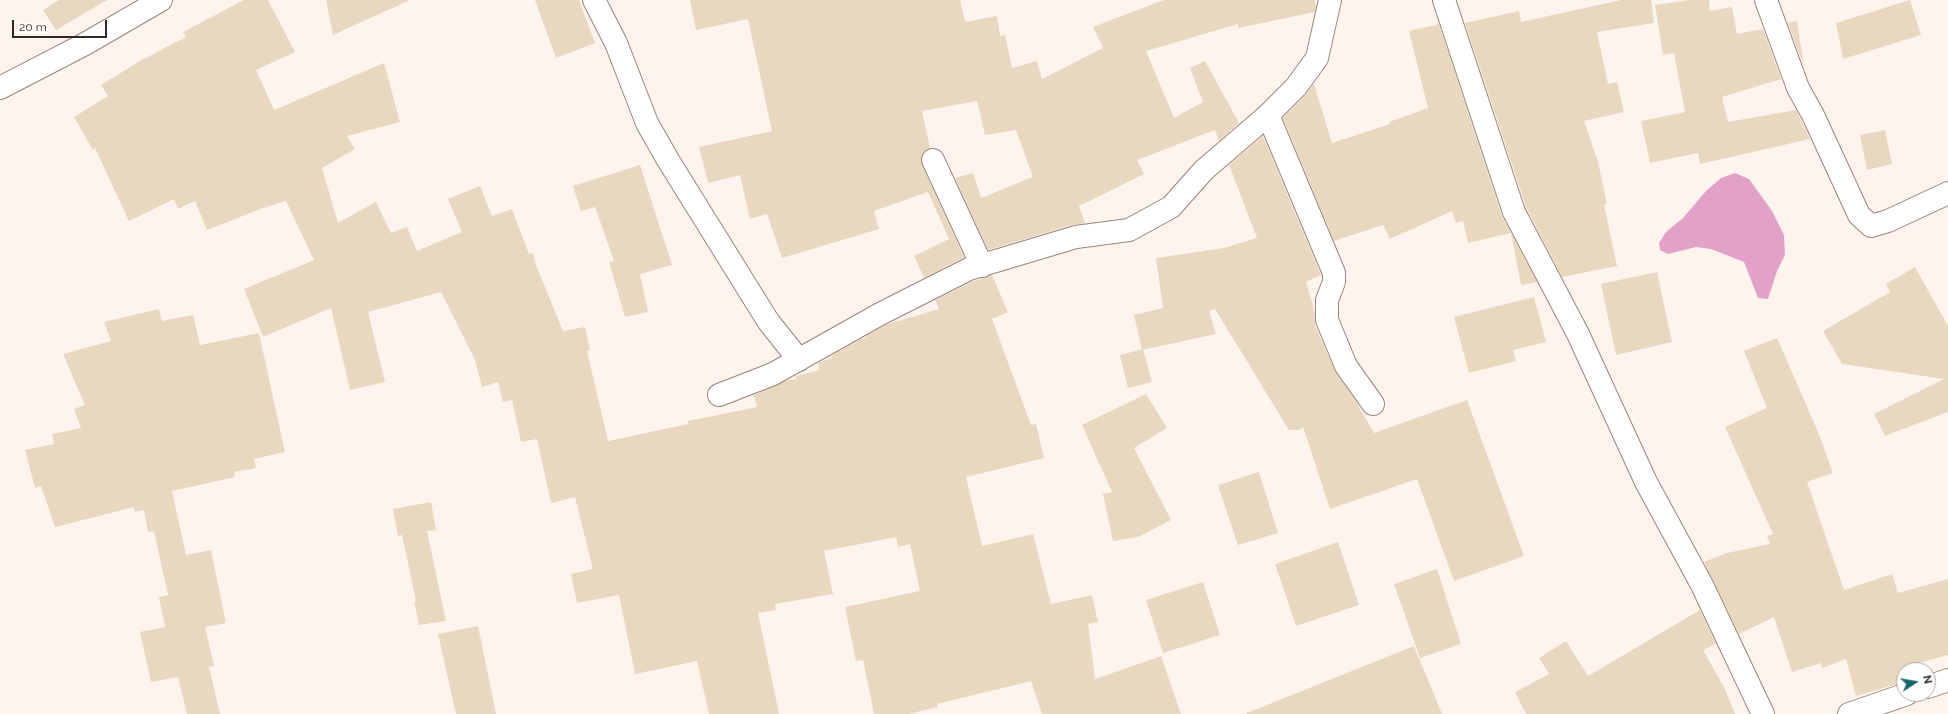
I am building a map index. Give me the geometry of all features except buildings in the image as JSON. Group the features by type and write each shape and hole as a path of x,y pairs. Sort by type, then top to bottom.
{"street":[{"path":"0,88 85,44 161,0"},
{"path":"594,0 616,43 647,122 668,160 768,320 799,360"},
{"path":"719,394 773,374 882,313 969,269 1076,237 1129,230 1171,207 1204,170 1268,115 1296,87 1317,58 1330,0"},
{"path":"1444,0 1514,212 1578,334 1646,482 1702,585 1763,714"},
{"path":"1766,0 1798,88 1814,115 1859,215 1871,226 1888,221 1948,193"},
{"path":"1268,115 1334,273 1334,282 1327,300 1327,320 1346,366 1373,404"},
{"path":"933,160 982,266"},
{"path":"1936,684 1948,680"},
{"path":"1849,714 1896,698"}],"shaded area":[{"path":"1735,173 1749,179 1772,211 1784,235 1785,255 1777,271 1768,299 1758,298 1744,262 1711,249 1696,247 1668,254 1660,250 1659,243 1666,232 1683,218 1706,191 1721,178"}]}
